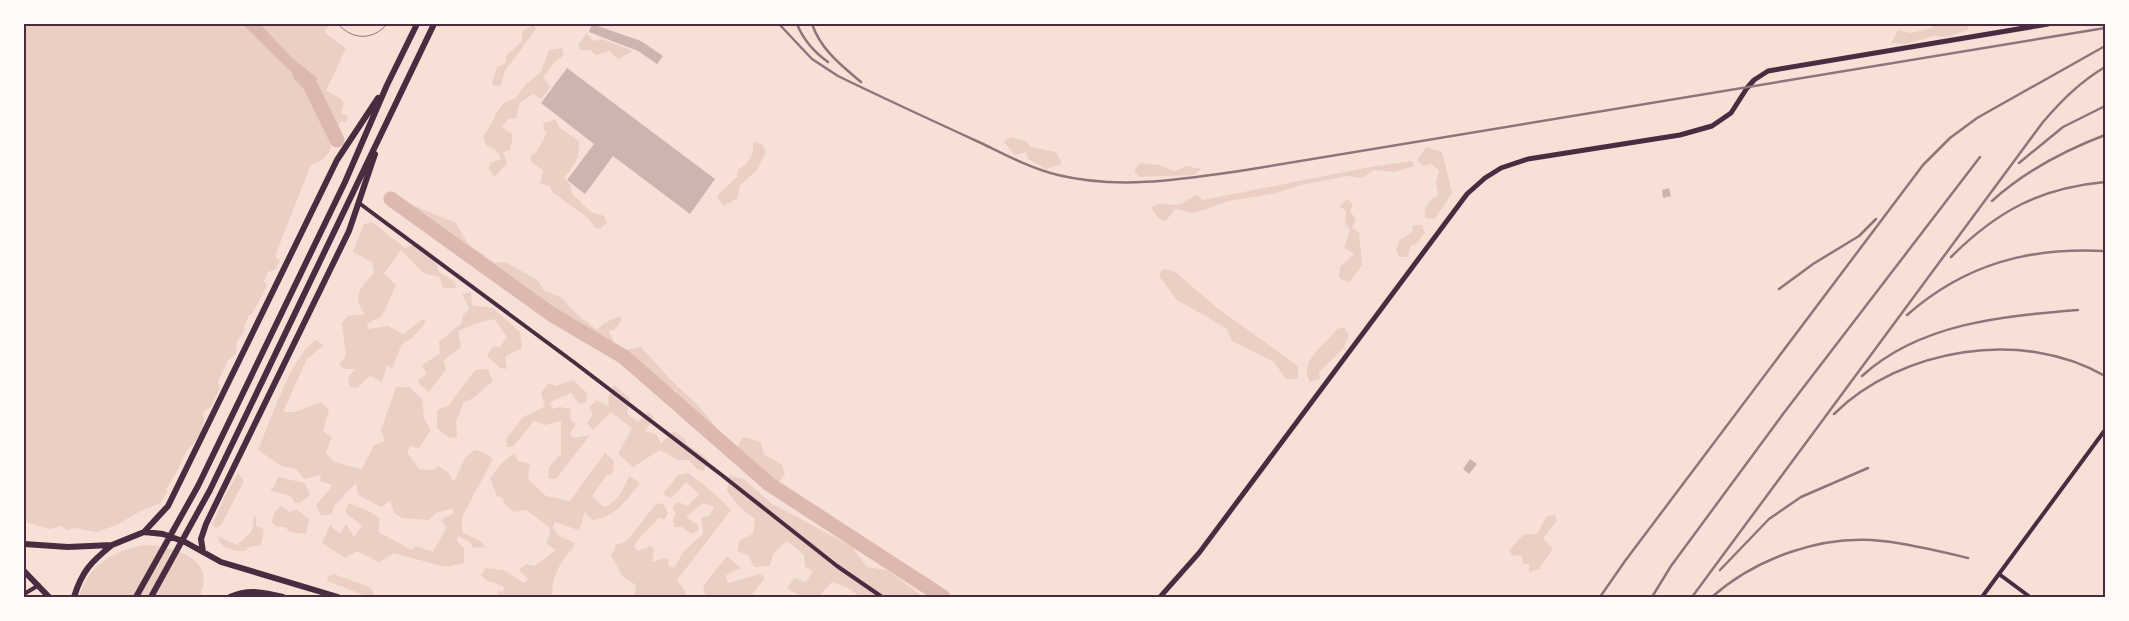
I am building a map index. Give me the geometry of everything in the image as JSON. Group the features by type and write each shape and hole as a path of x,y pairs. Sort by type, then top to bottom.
{"main road":[{"path":"136,597 198,486 345,182 387,85 417,24"},
{"path":"151,597 210,490 434,24"},
{"path":"74,597 85,569 95,558 112,545 144,532 168,506 337,160 387,85"},
{"path":"203,552 202,539 206,524 349,231 382,132"},
{"path":"144,532 163,534 185,542 221,562 338,597"},
{"path":"24,544 68,547 112,545"},
{"path":"24,571 49,597"},
{"path":"230,597 248,592 283,597"}],"street":[{"path":"1160,597 1199,553 1467,194 1485,178 1501,168 1528,159 1680,135 1712,126 1731,113 1754,80 1768,71 2048,24"},
{"path":"359,203 568,358 837,566 882,597"},
{"path":"1982,597 2105,430"},
{"path":"1999,574 2030,597"},
{"path":"24,594 39,585"}],"shaded area":[{"path":"24,24 330,24 324,32 346,48 326,91 340,98 344,103 341,114 347,115 348,118 346,122 340,121 337,137 329,139 331,148 326,157 311,165 275,256 280,261 275,270 268,272 264,281 267,286 252,314 249,315 244,327 245,331 237,341 236,354 228,360 218,382 220,388 211,407 205,410 203,414 204,421 201,434 186,452 160,503 135,514 117,525 96,532 76,528 67,530 61,526 50,529 24,522"},
{"path":"242,24 260,24 293,59 317,78 314,88 310,90"},
{"path":"1934,24 1967,24 1969,29 1948,37 1933,36 1906,44 1891,43 1898,30 1910,33 1932,28"},
{"path":"534,25 536,29 505,71 501,85 494,86 492,83 497,67 505,64 507,55 522,41 522,31"},
{"path":"587,33 593,41 602,39 633,51 618,59 609,51 596,55 590,50 581,50 578,45"},
{"path":"562,48 564,55 554,63 543,77 551,87 541,99 533,94 520,103 516,118 508,119 502,127 513,135 510,150 503,152 507,163 495,177 489,169 490,163 501,159 497,151 487,146 483,137 496,113 504,103 516,98 525,85 541,72 549,50"},
{"path":"555,119 560,128 579,141 576,161 564,178 571,186 572,194 591,212 604,216 607,222 600,229 595,228 589,219 552,192 550,186 540,184 543,170 532,163 530,155 535,154 547,133 543,129 544,123"},
{"path":"1010,137 1026,141 1031,147 1056,152 1062,164 1046,169 1028,159 1026,152 1015,155 1004,142"},
{"path":"753,142 762,144 766,152 756,171 740,185 737,199 723,206 717,196 737,177 738,170 750,158 753,151"},
{"path":"1426,147 1442,152 1452,193 1435,219 1425,218 1425,210 1432,199 1438,195 1436,183 1439,170 1431,164 1423,166 1417,161"},
{"path":"1412,161 1414,166 1395,172 1374,170 1362,178 1347,176 1297,186 1277,193 1229,201 1194,213 1175,209 1166,221 1159,219 1151,207 1160,204 1178,205 1197,195 1203,200 1370,167"},
{"path":"1140,163 1159,165 1175,171 1186,166 1202,169 1194,175 1139,177 1134,171"},
{"path":"398,199 456,223 468,244 495,263 505,262 536,279 544,290 562,298 578,315 597,330 604,323 620,316 622,320 614,330 609,331 613,341 608,344 543,303 538,295 527,291 524,284 499,273 480,259 472,258 457,250 455,236 431,220 428,215 402,212 391,205"},
{"path":"1347,199 1353,204 1350,211 1356,219 1352,228 1359,232 1362,265 1349,283 1339,278 1340,267 1354,254 1344,248 1350,230 1345,223 1346,211 1340,206"},
{"path":"372,222 405,248 418,243 434,256 439,272 455,282 456,288 443,288 439,277 423,273 401,250 384,273 396,285 382,316 367,324 368,329 388,326 403,334 423,319 426,322 412,338 402,344 392,368 387,365 382,382 370,376 357,388 350,387 348,378 355,369 344,369 339,365 346,355 342,323 348,316 364,314 360,307 358,296 365,283 374,273 372,262 353,252 364,224"},
{"path":"1413,225 1422,225 1425,233 1416,244 1410,246 1408,257 1399,257 1396,250 1400,240 1412,232"},
{"path":"1162,269 1174,271 1216,307 1298,366 1298,379 1286,379 1274,362 1232,341 1226,328 1177,300 1159,276"},
{"path":"471,292 472,305 493,308 520,332 522,348 505,357 507,369 500,368 487,356 492,347 500,347 507,337 494,319 477,323 458,331 461,347 444,360 446,370 429,392 419,384 419,379 427,374 422,365 440,354 439,342 462,323 462,317 469,308 462,294"},
{"path":"1344,327 1349,336 1343,349 1319,372 1320,379 1310,382 1307,367 1310,360 1337,329"},
{"path":"315,340 324,345 307,359 283,412 295,412 320,402 329,409 323,431 332,437 326,453 334,462 362,469 374,445 385,441 381,430 396,387 409,387 422,398 424,418 431,430 419,448 410,446 407,452 419,469 432,470 439,466 450,474 452,481 455,480 465,458 474,450 483,452 493,459 462,517 462,532 482,542 485,547 473,548 471,543 458,536 457,541 464,548 464,563 445,567 394,553 379,562 357,551 345,558 322,543 330,525 340,534 346,524 354,537 362,526 345,512 349,503 380,519 378,532 412,550 416,546 433,552 447,527 441,520 454,513 453,508 436,513 429,520 402,518 394,513 390,501 381,507 358,495 356,483 335,505 331,514 321,516 316,505 332,485 320,481 321,475 304,479 296,469 281,466 258,450 289,375 297,361"},
{"path":"641,347 673,382 698,405 735,450 743,437 761,442 764,454 782,465 785,474 779,482 748,461 730,459 719,443 715,430 699,426 690,408 682,404 676,391 660,384 639,364 629,360 624,350"},
{"path":"488,369 493,382 464,402 456,421 457,437 449,438 437,428 437,410 448,406 475,370"},
{"path":"573,380 587,393 586,402 579,404 571,393 550,402 552,409 560,407 571,409 570,419 576,424 570,434 574,438 590,435 556,479 548,478 549,467 561,454 561,421 545,425 534,421 513,447 507,447 506,439 523,417 545,407 541,393 549,383 555,386"},
{"path":"614,385 630,398 627,414 638,422 648,412 654,417 645,431 656,434 661,443 674,431 684,438 687,444 708,459 704,471 697,469 689,460 678,460 660,450 633,467 618,454 632,428 611,412 593,430 587,423 593,415 589,407 597,400 609,406 608,397"},
{"path":"514,453 518,461 530,464 528,479 546,496 570,501 605,453 614,461 613,473 606,476 592,496 604,507 616,499 629,476 640,483 615,511 608,515 593,520 584,512 582,524 578,530 555,522 553,527 559,536 575,543 556,573 552,597 497,597 498,591 502,592 505,587 486,580 481,575 486,568 504,570 524,583 528,579 519,570 526,564 535,566 556,550 546,543 550,535 549,527 526,510 514,512 504,504 503,498 497,496 490,478 502,463"},
{"path":"238,473 244,481 221,525 216,528 212,524"},
{"path":"688,473 714,493 731,510 677,580 686,592 683,597 634,597 636,585 623,577 611,555 615,545 626,542 655,505 663,503 668,513 665,519 658,518 634,547 638,551 650,546 654,549 652,562 664,558 668,559 669,566 674,568 684,551 703,534 701,518 710,515 714,507 703,503 686,517 699,526 698,531 691,534 682,527 674,527 673,520 676,514 672,507 678,502 688,506 699,494 686,482 671,498 663,494 678,475"},
{"path":"729,475 744,479 771,503 852,547 867,567 887,570 924,597 861,597 848,588 832,582 818,597 798,597 799,595 787,589 794,578 806,582 813,571 805,567 804,555 787,541 773,554 770,566 754,567 748,555 737,551 740,540 753,534 755,519 738,506 727,491"},
{"path":"278,477 305,483 310,495 300,503 295,503 292,497 270,490 274,487"},
{"path":"281,506 289,512 296,509 309,519 306,534 290,532 285,527 277,527 271,522 275,512"},
{"path":"1555,515 1557,521 1543,538 1553,549 1539,569 1529,572 1529,564 1523,564 1522,555 1512,556 1509,550 1524,534 1537,534 1547,516"},
{"path":"254,516 256,517 256,526 264,529 261,545 240,551 232,550 221,544 218,536 237,545 252,531"},
{"path":"143,545 169,548 194,560 200,566 204,577 200,597 79,597 83,586 95,568 111,556"},
{"path":"727,556 741,568 725,576 728,583 760,574 765,578 750,597 703,597 705,594 703,586"},
{"path":"334,574 371,588 374,595 366,596 328,581 327,577"}],"building":[{"path":"592,24 641,41 663,56 657,64 638,51 589,32"},
{"path":"567,68 715,179 690,214 613,156 585,194 567,180 594,144 541,103"},
{"path":"1669,188 1671,196 1663,198 1662,190"},
{"path":"1470,459 1477,464 1469,474 1463,469"}],"waterway":[{"path":"300,74 310,85 337,140"},
{"path":"391,199 551,314 624,357 769,484 943,597"}],"tram line":[{"path":"338,24 356,36 369,36 381,30 387,24"}],"railway":[{"path":"779,24 812,59 838,76 891,102 1039,169 1058,175 1105,182 1152,182 1246,170 2105,28"},
{"path":"797,24 809,45 828,62"},
{"path":"812,24 826,49 861,82"},
{"path":"1600,597 1625,561 1923,165 1950,138 1977,118 2105,46"},
{"path":"1692,597 2043,122 2072,92 2105,67"},
{"path":"2019,163 2063,127 2105,106"},
{"path":"1992,201 2031,171 2074,148 2105,135"},
{"path":"1652,597 1671,566 1783,414 1980,157"},
{"path":"1951,257 1985,227 2021,204 2060,190 2105,182"},
{"path":"1779,289 1813,264 1859,236 1876,219"},
{"path":"1907,315 1929,297 1952,283 1975,271 1999,262 2050,252 2105,251"},
{"path":"1862,376 1885,358 1910,344 1936,333 1964,325 2021,315 2078,310"},
{"path":"1834,414 1862,391 1893,373 1928,360 1964,352 2001,350 2037,352 2073,361 2105,376"},
{"path":"1720,570 1769,519 1801,497 1868,468"},
{"path":"1712,597 1730,583 1770,560 1814,545 1837,541 1893,542 1968,558"}]}
